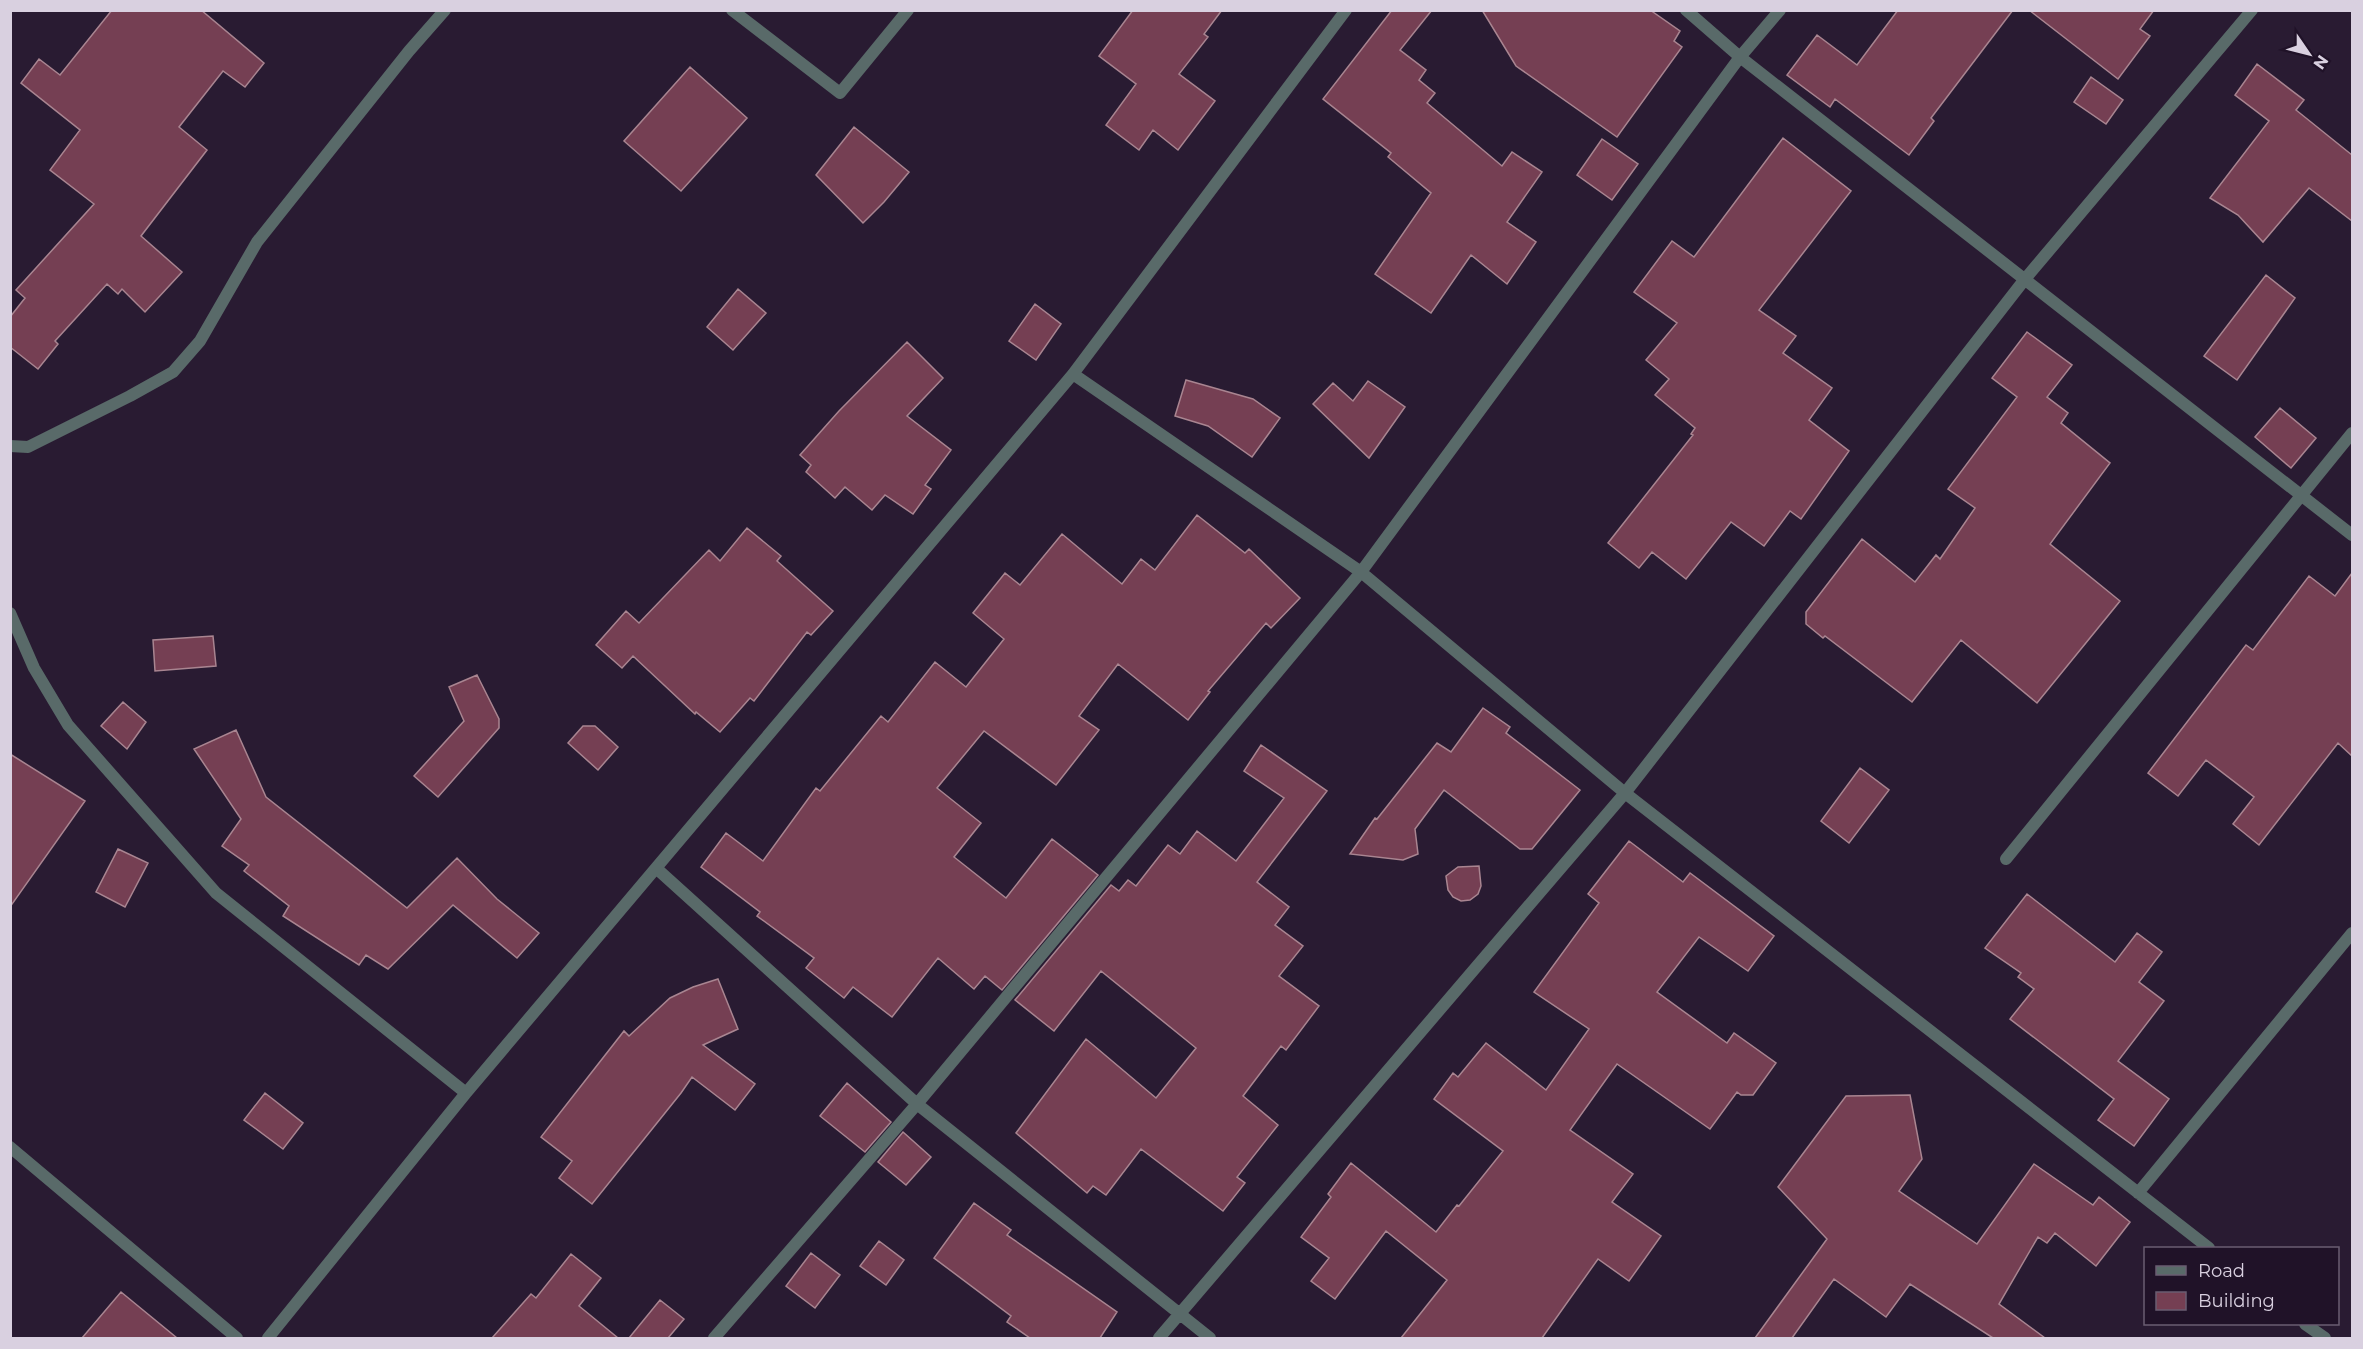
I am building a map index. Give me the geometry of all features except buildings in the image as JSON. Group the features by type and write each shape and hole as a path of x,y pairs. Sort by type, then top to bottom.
{"street":[{"path":"10,446 28,447 130,396 172,372 200,341 257,242 409,51 445,10"},
{"path":"732,10 840,93 908,10"},
{"path":"268,1338 466,1093 1073,374 1346,10"},
{"path":"1686,10 1740,57 2352,536"},
{"path":"714,1338 917,1104 1361,572 1740,57 1780,10"},
{"path":"1159,1338 1626,794 2025,279 2252,10"},
{"path":"1073,374 1361,572 1626,794 2208,1247"},
{"path":"2006,859 2352,433"},
{"path":"10,613 34,668 68,725 216,893 466,1093"},
{"path":"656,868 917,1104 1210,1338"},
{"path":"2138,1193 2352,933"},
{"path":"10,1147 237,1338"},
{"path":"2308,1325 2325,1338"}]}
